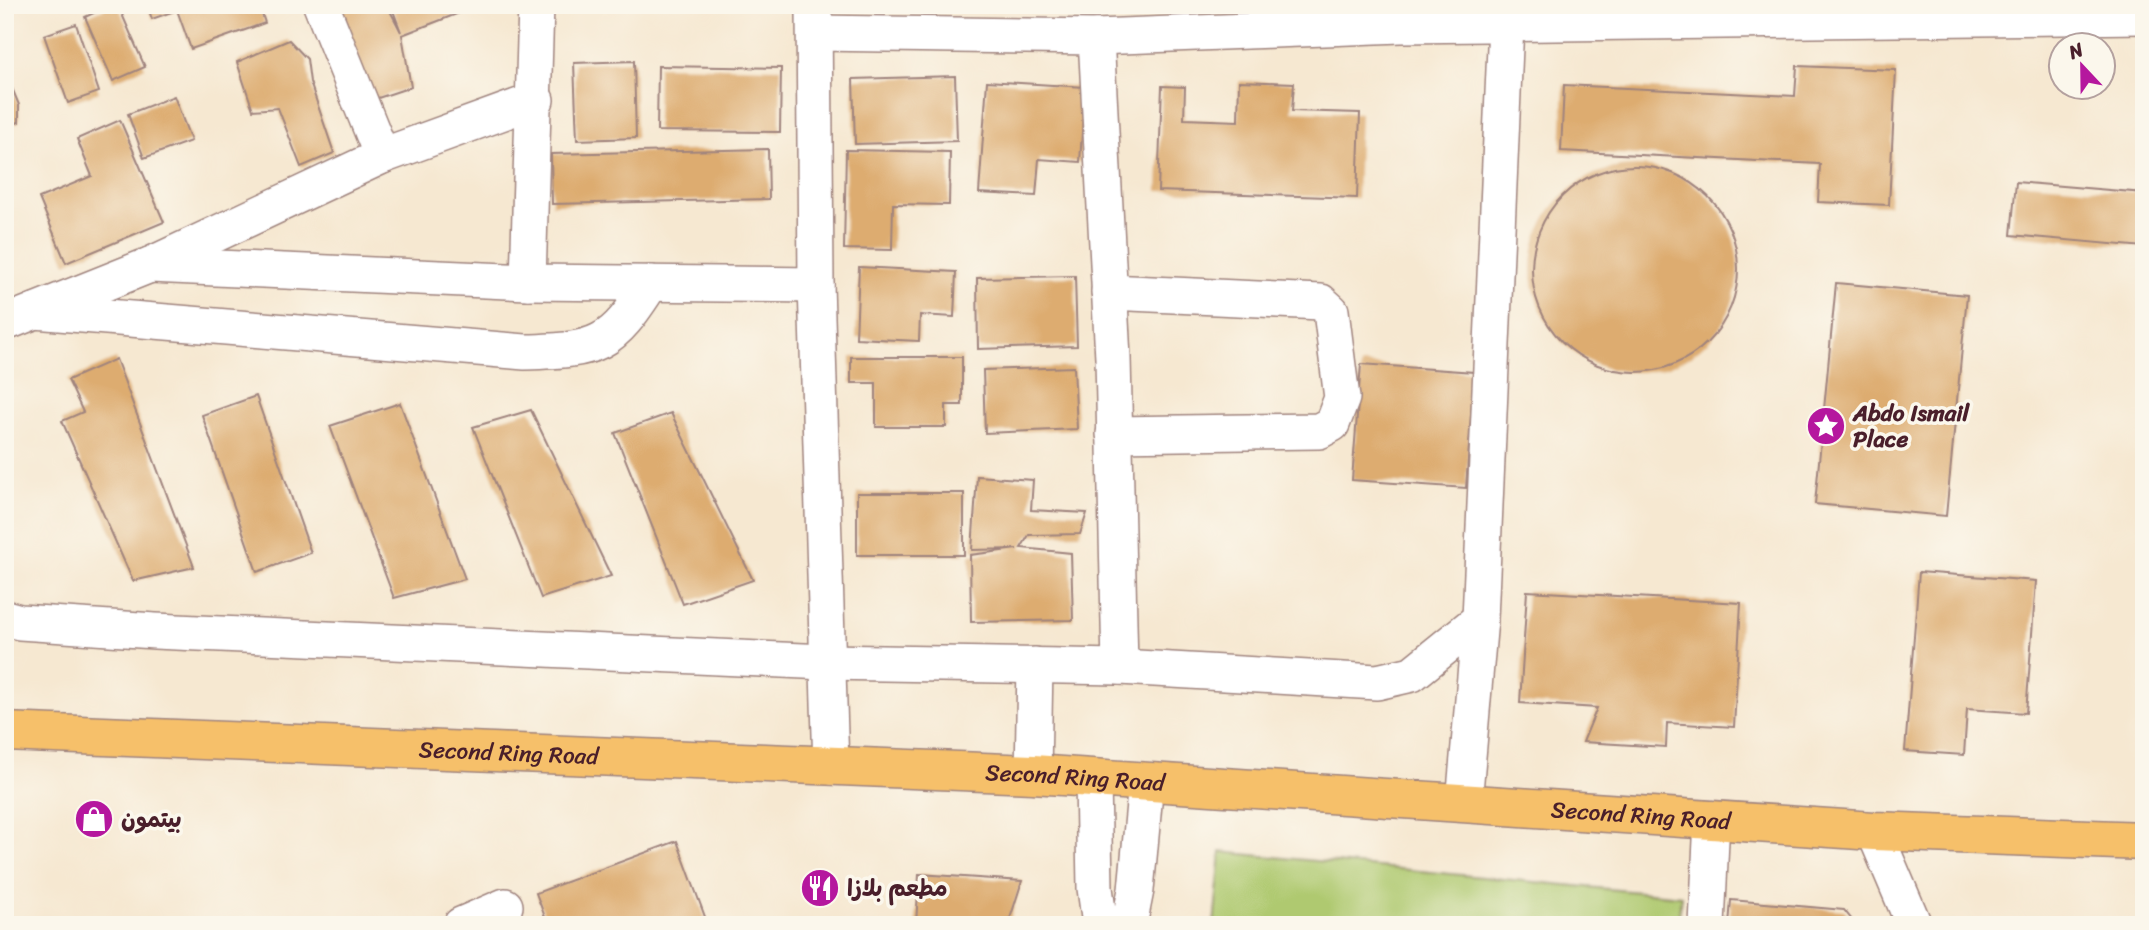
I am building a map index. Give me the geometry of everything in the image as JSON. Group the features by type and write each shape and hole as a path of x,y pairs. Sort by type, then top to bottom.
{"main road":[{"path":"5,706 61,735"},
{"name":"Second Ring Road","path":"5,732 485,749 676,762 1033,774 1874,831 2144,841"}],"street":[{"path":"321,5 382,156"},
{"path":"528,282 536,100 536,5"},
{"path":"831,767 816,285 814,19 1096,37 1401,15 1506,24 1708,13 2144,16"},
{"path":"1464,803 1480,619 1506,24"},
{"path":"1096,37 1109,292 1120,667"},
{"path":"20,317 150,265 382,156 536,100"},
{"path":"150,265 528,282 816,285"},
{"path":"20,317 525,352 576,350 606,338 625,324 652,283"},
{"path":"1109,292 1321,302 1331,312 1342,398 1332,424 1319,431 1114,433"},
{"path":"5,618 20,622 155,631 826,662 1120,667 1377,682 1412,674 1480,619"},
{"path":"1033,774 1035,665"},
{"path":"1093,780 1095,888 1100,925"},
{"path":"1129,925 1136,890 1146,782"},
{"path":"1707,925 1712,820"},
{"path":"1874,831 1914,925"},
{"path":"461,925 505,906"}],"green space":[{"path":"1221,852 1681,896 1678,925 1214,925"}],"building":[{"path":"111,5 118,5 145,67 113,81 85,17"},
{"path":"147,5 259,5 265,23 191,49 177,10 152,19"},
{"path":"340,5 387,5 401,32 391,5 480,5 402,35 411,87 372,100"},
{"path":"76,24 99,92 68,103 44,35"},
{"path":"289,40 307,59 310,82 334,153 301,167 278,108 253,110 237,62"},
{"path":"634,61 636,138 577,140 574,63"},
{"path":"658,66 781,68 780,132 657,131"},
{"path":"1797,66 1896,70 1889,205 1818,202 1820,164 1561,151 1564,85 1795,96"},
{"path":"5,71 19,105 19,122 5,127"},
{"path":"955,76 957,141 855,144 853,79"},
{"path":"987,81 1085,87 1080,162 1039,159 1036,196 979,193"},
{"path":"1239,81 1294,83 1292,111 1360,113 1357,198 1158,191 1162,86 1185,87 1184,119 1238,121"},
{"path":"174,96 191,141 144,158 128,114"},
{"path":"120,120 164,222 66,263 39,198 92,176 77,139"},
{"path":"768,149 769,199 552,204 551,154"},
{"path":"846,150 950,152 949,205 893,204 892,250 844,249"},
{"path":"1635,166 1674,174 1692,183 1708,196 1721,212 1730,230 1738,269 1730,308 1721,326 1708,342 1692,355 1674,364 1635,372 1596,364 1578,355 1562,342 1549,326 1540,308 1532,269 1540,230 1549,212 1562,196 1578,183 1596,174"},
{"path":"2016,182 2144,193 2144,247 2011,235"},
{"path":"859,267 956,272 954,317 920,315 919,341 856,338"},
{"path":"1075,276 1077,346 978,349 977,278"},
{"path":"1836,283 1967,295 1946,516 1815,504"},
{"path":"851,357 962,357 962,405 946,405 946,427 876,427 876,383 851,383"},
{"path":"116,359 194,567 133,581 62,421 83,412 68,380"},
{"path":"1361,364 1474,372 1466,488 1352,480"},
{"path":"1074,367 1077,429 985,433 983,370"},
{"path":"256,396 311,553 257,572 202,415"},
{"path":"400,403 465,579 394,598 330,426"},
{"path":"531,410 611,576 541,598 473,427"},
{"path":"671,413 753,580 683,604 615,433"},
{"path":"977,476 1033,480 1031,510 1087,513 1080,534 1029,535 1021,548 1071,553 1073,620 971,622 970,555 1017,549 972,550"},
{"path":"857,493 964,493 964,555 857,555"},
{"path":"1919,572 2036,581 2026,713 1967,709 1964,755 1905,751"},
{"path":"1527,591 1741,603 1734,727 1667,723 1666,747 1583,742 1597,708 1520,703"},
{"path":"677,841 708,925 548,925 536,893"},
{"path":"919,874 1022,881 1008,925 916,925"},
{"path":"1731,900 1844,910 1856,925 1729,925"}],"place":[{"name":"Abdo Ismail Place","path":"1826,426"},
{"name":"بيتمون","path":"94,819"},
{"name":"مطعم بلازا","path":"820,888"}]}
